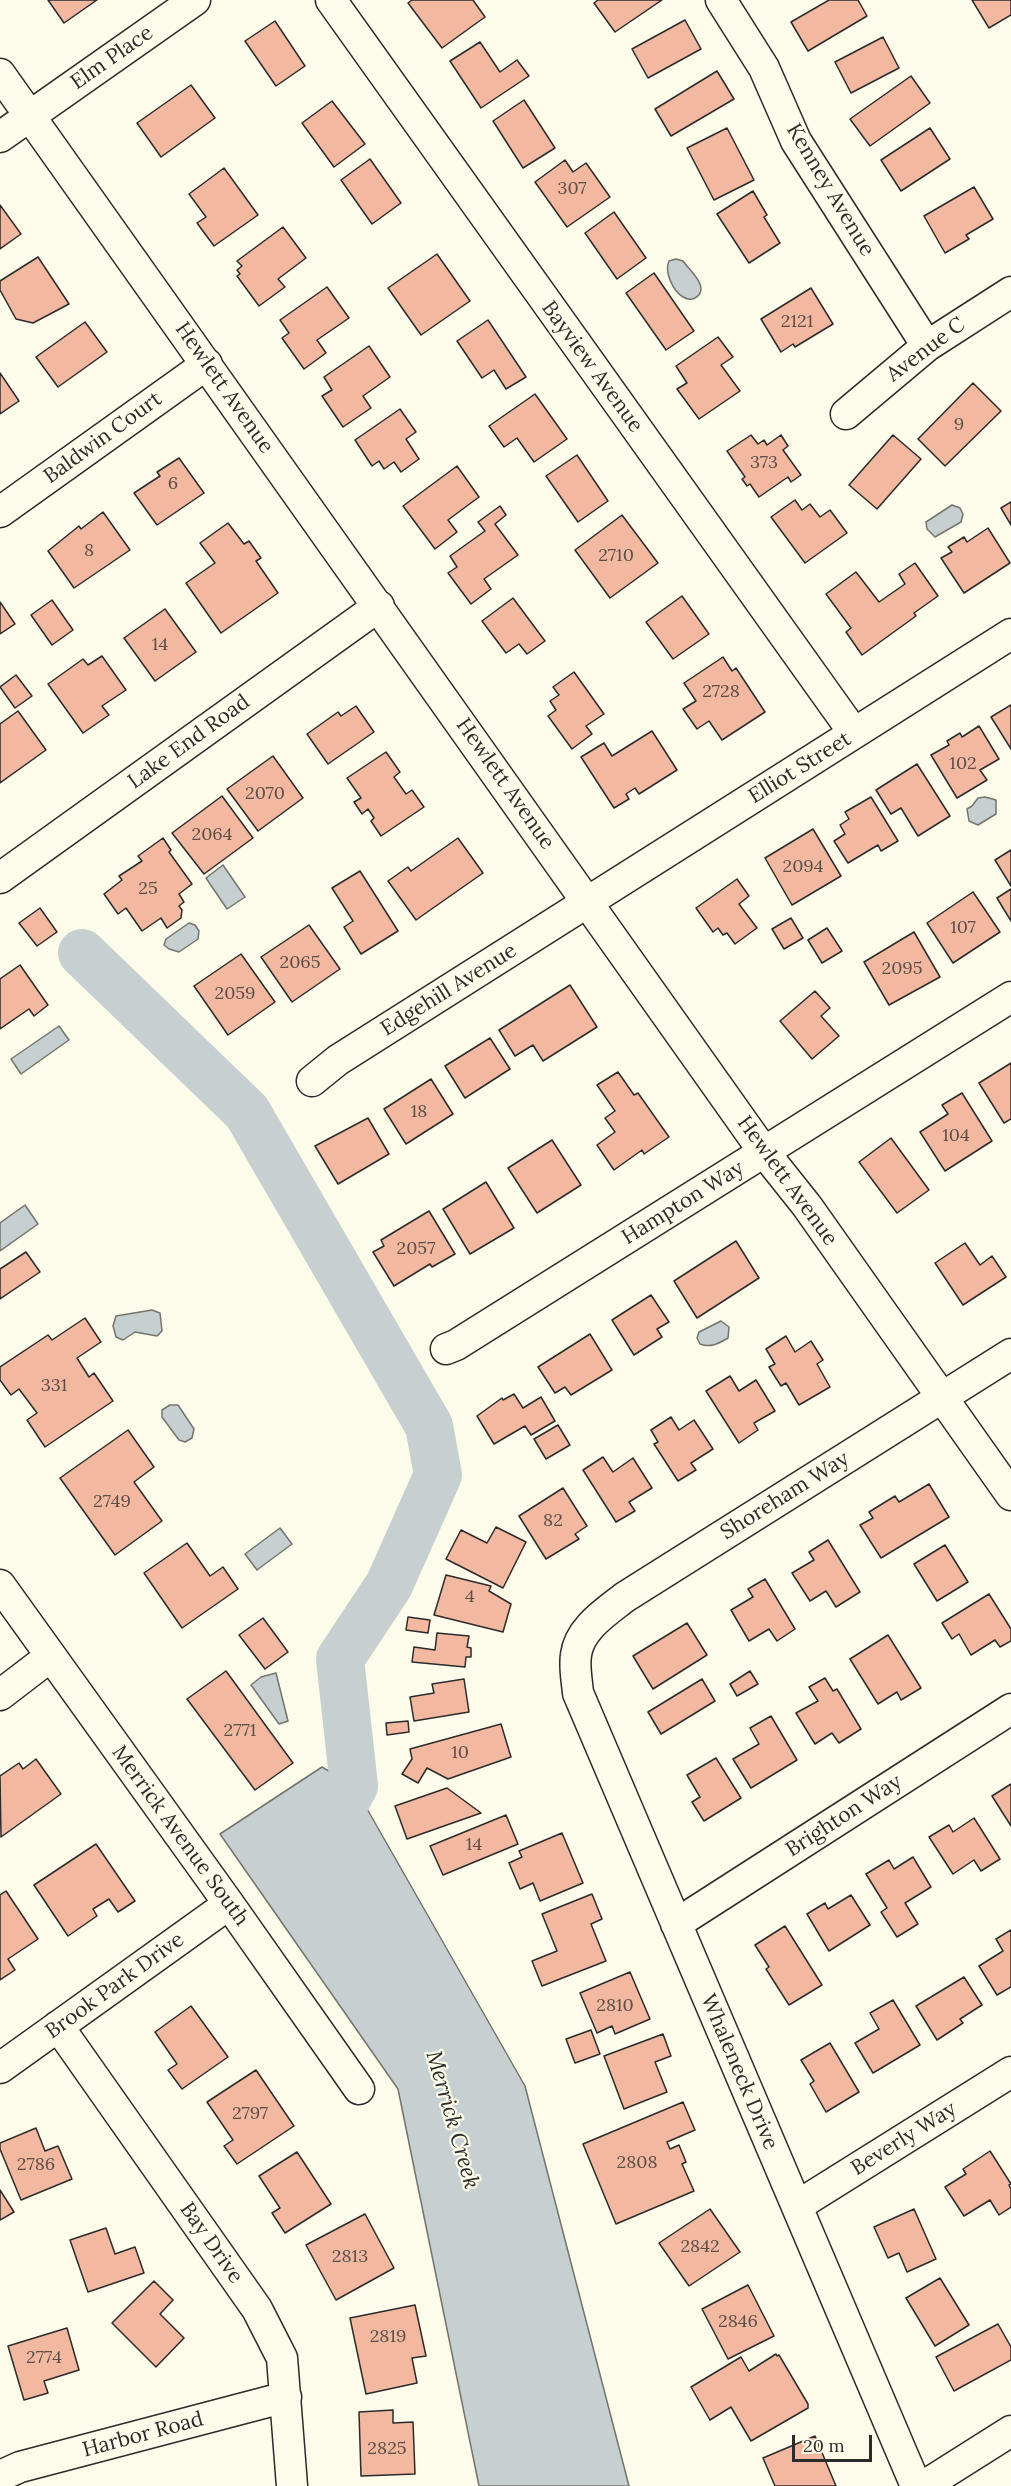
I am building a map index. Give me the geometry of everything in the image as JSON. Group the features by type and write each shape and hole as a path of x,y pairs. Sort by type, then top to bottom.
{"street":[{"name":"Elm Place","path":"0,137 195,0"},
{"name":"Bayview Avenue","path":"331,0 854,733"},
{"name":"Kenney Avenue","path":"721,0 764,68 796,141 927,346"},
{"name":"Hewlett Avenue","path":"0,74 764,1152 807,1206 1011,1495"},
{"name":"Avenue C","path":"846,414 927,346 1011,292"},
{"name":"Baldwin Court","path":"0,512 207,364"},
{"name":"Lake End Road","path":"0,878 379,606"},
{"name":"Elliot Street","path":"589,902 1011,634"},
{"name":"Edgehill Avenue","path":"312,1081 338,1060 589,902"},
{"name":"Hampton Way","path":"446,1349 456,1346 1011,997"},
{"name":"Shoreham Way","path":"576,1654 580,1640 591,1625 625,1596 1011,1354"},
{"name":"Merrick Avenue South","path":"0,1585 359,2089"},
{"name":"Whaleneck Drive","path":"576,1654 578,1694 916,2486"},
{"path":"0,1695 51,1656"},
{"name":"Brighton Way","path":"676,1924 1011,1709"},
{"name":"Brook Park Drive","path":"0,2068 229,1904"},
{"name":"Bay Drive","path":"58,2026 257,2309 282,2358 292,2486"},
{"name":"Beverly Way","path":"797,2206 1011,2072"},
{"name":"Harbor Road","path":"0,2476 20,2467 286,2397"},
{"path":"924,2486 1011,2431"}],"water":[{"path":"676,259 683,261 700,284 701,288 697,297 687,299 683,297 670,281 669,261"},
{"path":"952,505 960,508 963,514 961,522 935,537 927,529 926,522"},
{"path":"978,798 996,800 996,814 978,825 969,821 967,809"},
{"path":"223,865 245,897 227,909 206,878"},
{"path":"189,923 195,925 199,931 198,939 179,952 164,945 166,939"},
{"path":"59,1026 69,1040 21,1074 11,1059"},
{"path":"25,1205 38,1224 0,1251 0,1223"},
{"path":"152,1310 160,1313 162,1331 157,1336 135,1332 123,1340 116,1337 113,1326 116,1316"},
{"path":"721,1321 729,1327 728,1338 714,1345 700,1344 697,1338 699,1332"},
{"path":"170,1405 178,1405 194,1429 192,1438 185,1442 179,1440 162,1417 162,1410"},
{"path":"280,1528 292,1544 257,1570 245,1554"},
{"path":"276,1673 288,1721 279,1724 251,1685 261,1677"},
{"name":"Merrick Creek","path":"322,1767 354,1786 525,2086 629,2486 479,2486 398,2089 220,1834"}],"building":[{"path":"48,0 97,0 64,23"},
{"path":"412,0 473,0 485,17 442,48 408,3"},
{"path":"598,0 662,0 615,32 594,3"},
{"path":"829,0 858,0 867,16 808,51 791,22"},
{"path":"972,0 1011,0 1011,15 989,28"},
{"path":"685,20 701,49 648,78 632,49"},
{"path":"275,21 305,66 276,86 245,41"},
{"path":"883,37 899,68 851,93 835,62"},
{"path":"480,42 500,72 517,60 529,76 481,108 450,61"},
{"path":"717,71 734,99 671,136 655,109"},
{"path":"911,76 930,103 870,146 850,119"},
{"path":"191,85 215,118 161,157 137,123"},
{"path":"524,100 555,148 523,168 493,121"},
{"path":"332,101 365,144 334,167 302,123"},
{"path":"727,128 754,180 714,200 687,148"},
{"path":"930,128 950,159 901,191 881,160"},
{"path":"370,159 401,203 372,224 341,180"},
{"path":"565,160 573,172 586,163 610,197 567,227 535,182"},
{"path":"224,168 258,215 214,246 197,223 206,217 189,194"},
{"path":"974,187 993,219 966,235 969,239 945,253 924,216"},
{"path":"753,191 767,215 764,217 780,243 749,263 717,214"},
{"path":"0,205 21,234 0,249"},
{"path":"614,212 646,258 617,279 585,233"},
{"path":"283,227 306,258 278,279 285,287 259,306 237,276 240,274 237,270 242,266 237,261"},
{"path":"437,254 470,301 421,335 388,288"},
{"path":"38,257 69,304 33,323 16,319 0,290 0,281"},
{"path":"654,273 694,331 666,350 626,293"},
{"path":"327,287 349,318 317,340 326,353 304,369 282,338 289,333 280,320"},
{"path":"811,288 833,324 795,347 793,344 781,352 761,319"},
{"path":"488,320 526,377 506,389 494,370 482,378 457,341"},
{"path":"85,322 107,352 58,387 36,357"},
{"path":"718,337 733,357 721,365 740,391 699,419 677,389 687,383 676,366"},
{"path":"369,346 390,377 363,396 371,408 343,427 322,396 332,390 324,377"},
{"path":"0,373 19,401 0,414"},
{"path":"973,383 1001,411 945,466 918,439"},
{"path":"535,394 567,439 534,462 517,438 504,447 489,426"},
{"path":"400,409 416,432 406,439 419,459 401,472 394,462 384,469 379,461 372,466 355,440"},
{"path":"751,435 758,444 764,440 767,445 781,435 788,446 783,450 801,475 791,482 788,477 759,497 750,484 747,486 742,479 745,477 727,451"},
{"path":"893,435 921,459 877,509 849,485"},
{"path":"577,455 608,501 578,522 546,476"},
{"path":"179,458 204,493 157,525 134,493 160,476 157,472"},
{"path":"457,466 479,497 448,520 457,532 435,549 403,506"},
{"path":"795,500 802,510 810,504 820,517 830,510 847,533 805,563 771,517"},
{"path":"1011,502 1011,525 1001,508"},
{"path":"500,506 506,515 495,524 518,555 484,579 491,589 471,604 448,573 457,567 450,556 485,531 478,522"},
{"path":"103,512 130,550 74,588 48,551 79,526 81,529"},
{"path":"622,515 658,563 610,598 575,550"},
{"path":"228,523 244,544 249,541 261,558 256,561 278,593 221,633 186,583 215,563 200,543"},
{"path":"988,528 1010,563 964,593 941,558 952,552 948,547 964,537 967,542"},
{"path":"915,563 938,596 914,613 916,616 862,655 846,632 851,628 826,594 856,572 879,602 905,584 899,574"},
{"path":"682,596 709,634 673,659 646,622"},
{"path":"513,598 545,641 527,654 519,644 506,653 482,621"},
{"path":"52,600 73,630 52,645 31,615"},
{"path":"0,602 15,624 0,634"},
{"path":"165,609 196,652 155,681 124,638"},
{"path":"102,656 126,690 102,706 109,715 83,733 48,684 83,659 88,665"},
{"path":"723,657 732,671 736,668 765,712 722,740 709,721 697,729 683,709 696,701 684,683"},
{"path":"574,672 604,714 586,726 592,734 572,749 548,716 556,710 550,701 559,695 553,687"},
{"path":"16,675 32,696 15,708 0,687"},
{"path":"1011,705 1011,749 991,717"},
{"path":"356,706 374,732 328,764 307,734 338,712 341,716"},
{"path":"18,711 46,750 0,783 0,724"},
{"path":"979,726 999,759 980,770 987,780 957,798 931,755 949,745 947,741 960,733 962,737"},
{"path":"652,731 677,770 639,794 635,788 626,794 629,799 614,808 581,757 604,743 612,756"},
{"path":"386,752 400,772 394,777 406,794 412,790 424,807 381,836 371,821 374,818 368,809 362,814 354,802 361,798 347,778"},
{"path":"273,756 303,798 258,831 227,789"},
{"path":"917,764 950,816 918,836 901,808 891,814 876,790"},
{"path":"222,796 253,838 204,874 172,833"},
{"path":"871,797 898,841 881,851 878,845 848,863 834,841 845,834 840,825 849,819 845,812"},
{"path":"813,829 841,876 792,905 765,858"},
{"path":"163,838 171,850 169,852 192,884 179,894 184,902 179,906 182,910 181,918 167,928 161,918 142,931 126,908 118,914 104,894 122,880 119,876 142,861 138,856"},
{"path":"458,838 483,873 416,920 388,881 408,867 411,871"},
{"path":"1011,850 1011,886 995,860"},
{"path":"360,871 398,931 361,954 344,927 353,921 332,888"},
{"path":"737,879 749,896 739,904 757,928 735,944 727,933 723,935 718,928 713,932 696,908"},
{"path":"1011,889 1011,921 997,898"},
{"path":"973,892 1000,932 953,963 927,923"},
{"path":"40,908 57,932 37,946 19,923"},
{"path":"791,918 803,938 784,949 772,929"},
{"path":"309,925 340,969 292,1002 261,957"},
{"path":"827,928 842,951 822,963 808,940"},
{"path":"914,932 940,977 889,1005 864,962"},
{"path":"241,954 275,1002 228,1035 194,986"},
{"path":"20,965 48,1005 34,1016 29,1009 0,1029 0,979"},
{"path":"570,985 597,1027 543,1061 533,1045 515,1056 499,1030"},
{"path":"815,991 830,1008 821,1016 839,1036 812,1059 780,1021"},
{"path":"490,1038 510,1069 465,1098 445,1066"},
{"path":"1011,1063 1011,1119 1004,1123 979,1083"},
{"path":"618,1072 634,1095 638,1093 669,1137 644,1154 642,1150 614,1170 597,1145 615,1132 605,1118 615,1111 597,1085"},
{"path":"431,1079 453,1114 406,1144 384,1109"},
{"path":"962,1093 992,1141 945,1171 920,1132 948,1114 942,1105"},
{"path":"368,1118 389,1154 338,1184 315,1146"},
{"path":"891,1138 929,1190 897,1213 859,1162"},
{"path":"552,1140 581,1185 537,1213 508,1168"},
{"path":"486,1182 514,1228 470,1254 443,1209"},
{"path":"429,1211 455,1254 432,1267 430,1264 394,1286 373,1252 384,1246 381,1240"},
{"path":"736,1241 759,1278 697,1318 674,1281"},
{"path":"965,1243 980,1265 992,1256 1006,1277 963,1305 935,1263"},
{"path":"26,1252 40,1272 0,1299 0,1269"},
{"path":"651,1295 669,1322 657,1329 662,1337 634,1355 612,1320"},
{"path":"85,1318 101,1342 77,1358 89,1377 94,1373 113,1401 45,1447 27,1420 37,1413 19,1389 11,1395 0,1380 0,1367 48,1335 52,1340"},
{"path":"590,1334 612,1370 571,1395 565,1387 555,1393 538,1367"},
{"path":"786,1336 795,1352 811,1341 823,1360 817,1364 830,1387 799,1405 786,1383 781,1386 769,1367 775,1364 766,1349"},
{"path":"730,1376 739,1391 756,1380 775,1411 754,1423 758,1430 739,1443 706,1391"},
{"path":"514,1394 523,1408 541,1397 555,1421 531,1435 525,1426 494,1444 477,1416 502,1398 503,1400"},
{"path":"671,1417 679,1430 694,1420 713,1449 691,1463 696,1470 678,1481 654,1444 658,1442 651,1430"},
{"path":"558,1425 570,1445 546,1459 534,1439"},
{"path":"128,1430 154,1467 134,1482 162,1521 115,1555 60,1478"},
{"path":"603,1457 613,1472 633,1458 652,1488 629,1502 635,1511 616,1522 583,1470"},
{"path":"929,1484 949,1517 881,1558 860,1525 873,1518 869,1512 895,1496 899,1502"},
{"path":"563,1488 587,1526 575,1534 579,1539 546,1559 519,1516"},
{"path":"496,1527 526,1542 503,1588 446,1559 461,1530 487,1543"},
{"path":"828,1540 860,1592 836,1607 826,1591 810,1601 792,1573 814,1560 809,1552"},
{"path":"187,1543 210,1576 223,1567 238,1589 182,1628 144,1573"},
{"path":"945,1545 968,1582 937,1601 914,1564"},
{"path":"446,1575 491,1586 489,1591 511,1604 503,1632 434,1615"},
{"path":"765,1579 795,1629 777,1641 769,1629 749,1641 731,1610 753,1597 748,1589"},
{"path":"989,1594 1011,1629 1011,1641 1000,1647 995,1640 971,1655 959,1634 952,1639 942,1623"},
{"path":"408,1617 430,1620 428,1633 406,1630"},
{"path":"263,1618 288,1652 265,1669 239,1635"},
{"path":"687,1623 707,1655 653,1689 633,1656"},
{"path":"437,1633 469,1636 467,1647 471,1648 471,1657 466,1657 465,1667 412,1662 414,1647 435,1650"},
{"path":"888,1635 921,1688 901,1700 897,1692 878,1704 850,1659"},
{"path":"226,1671 293,1763 255,1790 187,1699"},
{"path":"750,1671 758,1684 737,1696 730,1684"},
{"path":"825,1678 833,1691 837,1689 861,1729 839,1743 832,1733 815,1744 796,1713 818,1701 809,1687"},
{"path":"464,1679 469,1712 414,1721 410,1697 434,1693 432,1684"},
{"path":"702,1679 715,1701 661,1734 648,1712"},
{"path":"771,1716 797,1760 751,1788 733,1759 759,1744 750,1728"},
{"path":"408,1721 409,1732 387,1735 386,1723"},
{"path":"501,1724 511,1757 448,1779 427,1768 418,1783 402,1774 412,1759 410,1749"},
{"path":"716,1758 741,1798 704,1821 692,1802 700,1797 687,1775"},
{"path":"36,1759 61,1794 1,1837 0,1776 19,1763 23,1769"},
{"path":"1011,1784 1011,1826 992,1796"},
{"path":"447,1788 481,1813 407,1839 395,1806"},
{"path":"506,1815 518,1844 443,1875 430,1846"},
{"path":"974,1818 1000,1859 981,1871 974,1860 953,1874 929,1837 949,1825 953,1832"},
{"path":"562,1833 583,1883 540,1901 533,1883 520,1889 509,1863 522,1857 519,1851"},
{"path":"96,1844 135,1901 118,1912 109,1899 93,1909 97,1916 68,1936 34,1885"},
{"path":"913,1857 931,1887 905,1903 918,1924 897,1937 881,1912 887,1908 866,1874 889,1860 894,1869"},
{"path":"6,1891 38,1939 8,1959 15,1970 0,1980 0,1895"},
{"path":"592,1894 602,1919 591,1924 606,1961 542,1986 532,1961 557,1951 542,1914"},
{"path":"851,1895 870,1925 829,1951 807,1914 825,1903 828,1909"},
{"path":"785,1926 822,1985 789,2005 766,1969 769,1967 755,1945"},
{"path":"1011,1930 1011,1987 997,1995 979,1966 1003,1951 996,1939"},
{"path":"630,1972 650,2019 615,2034 612,2026 597,2033 580,1993"},
{"path":"964,1977 982,2005 960,2019 963,2023 937,2040 916,2006"},
{"path":"893,2000 920,2045 873,2073 855,2043 879,2029 870,2013"},
{"path":"191,2006 228,2057 182,2089 168,2070 177,2064 155,2032"},
{"path":"591,2030 600,2054 575,2063 566,2039"},
{"path":"663,2034 671,2056 655,2062 667,2092 624,2109 604,2056"},
{"path":"830,2043 859,2092 826,2112 810,2084 814,2081 801,2060"},
{"path":"256,2070 294,2126 237,2164 224,2146 233,2140 207,2102"},
{"path":"683,2102 695,2130 667,2142 670,2149 679,2145 686,2162 682,2164 694,2191 616,2224 583,2144"},
{"path":"36,2128 45,2151 58,2146 72,2179 21,2200 0,2149 0,2143"},
{"path":"990,2151 1011,2184 1009,2185 1011,2207 999,2215 990,2200 964,2216 945,2187 966,2174 963,2169"},
{"path":"297,2152 331,2204 285,2233 272,2213 280,2208 259,2176"},
{"path":"0,2190 14,2212 0,2220"},
{"path":"710,2209 740,2252 689,2286 659,2243"},
{"path":"914,2209 936,2259 907,2272 899,2253 888,2258 874,2227"},
{"path":"365,2214 394,2268 336,2300 306,2245"},
{"path":"106,2228 115,2254 135,2247 144,2273 88,2292 70,2240"},
{"path":"940,2278 969,2325 935,2346 906,2298"},
{"path":"154,2281 173,2300 160,2314 184,2338 156,2367 112,2323"},
{"path":"748,2285 774,2336 728,2359 702,2309"},
{"path":"415,2305 426,2356 412,2358 417,2383 366,2394 350,2318"},
{"path":"998,2324 1011,2347 1011,2360 954,2391 936,2357"},
{"path":"67,2328 79,2370 44,2381 48,2393 24,2400 8,2346"},
{"path":"776,2354 779,2355 808,2404 808,2408 751,2441 731,2407 710,2420 691,2387 741,2357 749,2371"},
{"path":"393,2410 393,2423 413,2422 415,2474 361,2476 359,2412"},
{"path":"815,2436 836,2486 775,2486 763,2458"}],"waterway":[{"path":"82,953 247,1112 429,1426 438,1475 389,1585 340,1659 354,1786 322,1844"}]}
